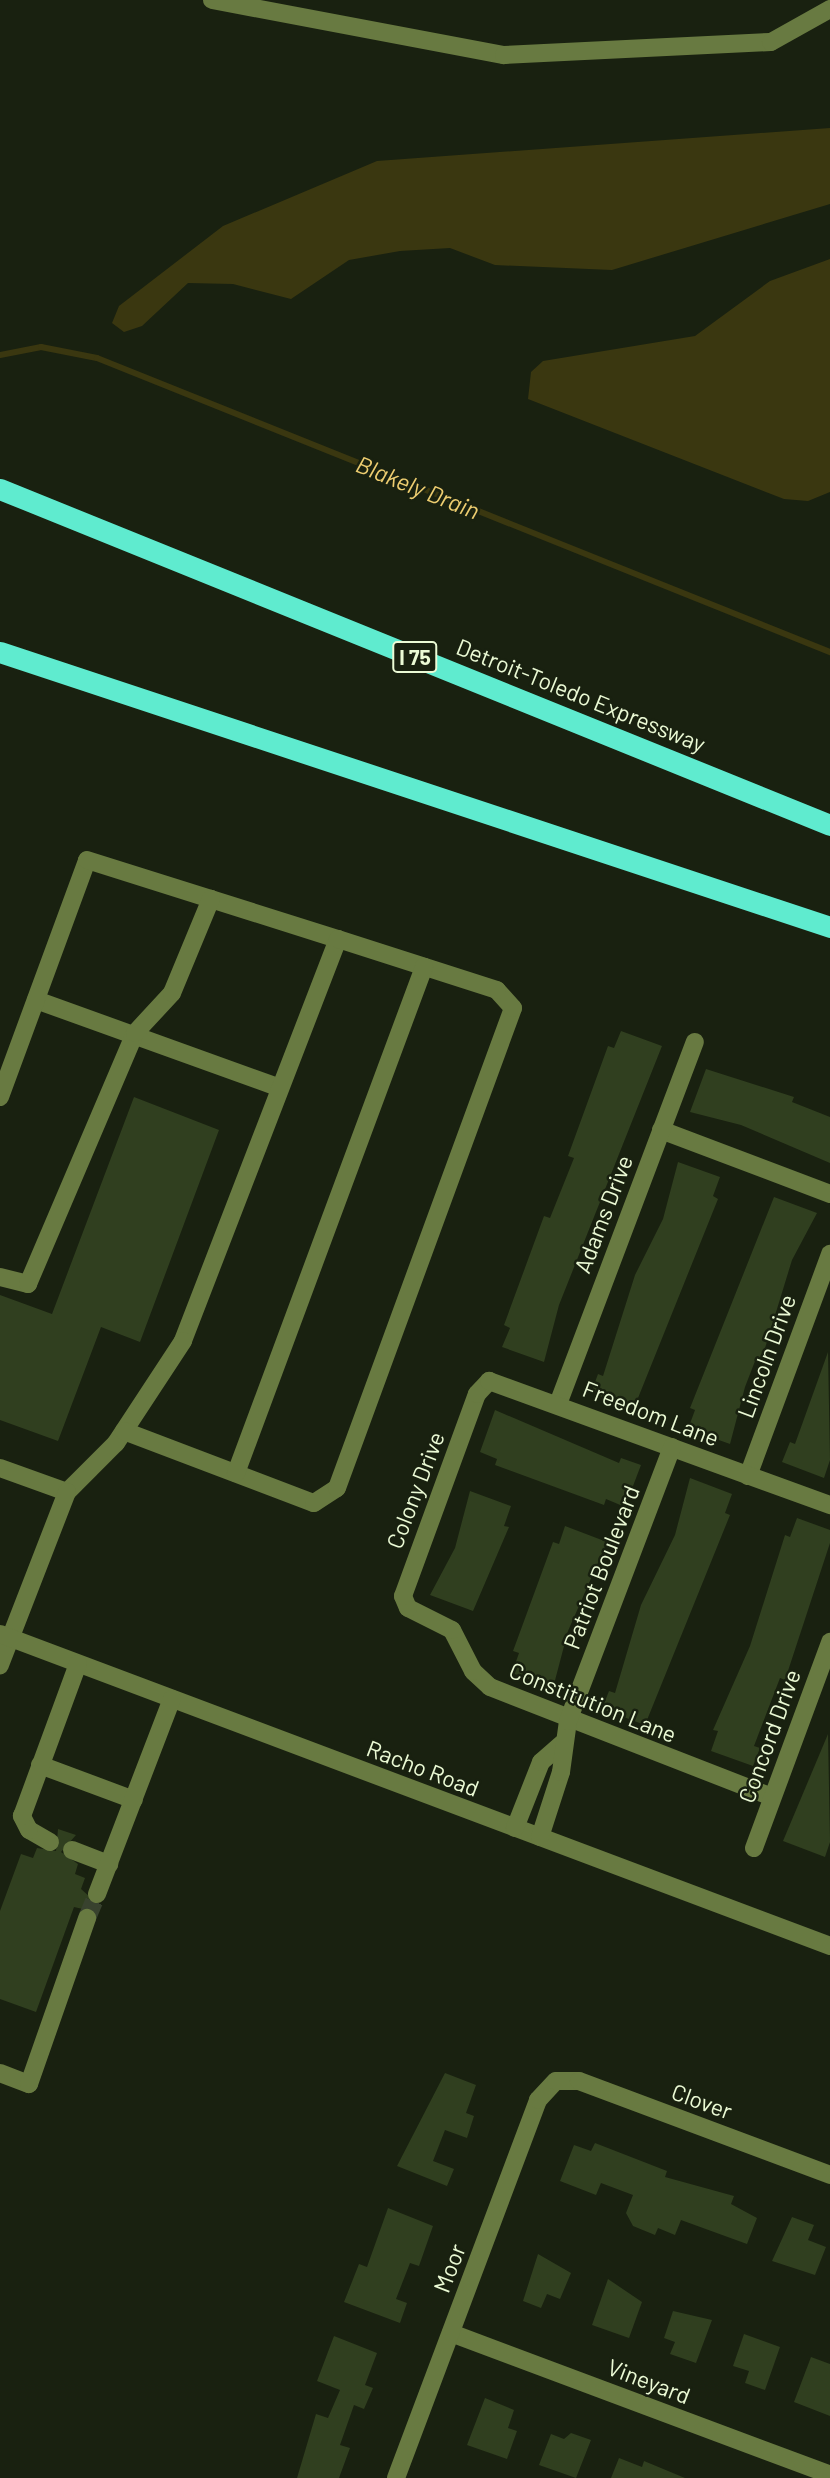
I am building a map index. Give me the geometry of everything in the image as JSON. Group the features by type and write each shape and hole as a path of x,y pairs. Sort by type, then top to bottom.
{"highway":[{"name":"Detroit-Toledo Expressway","path":"0,489 830,825"},
{"path":"0,652 830,927"}],"street":[{"path":"212,0 504,55 771,42 830,9"},
{"path":"0,1097 87,860 497,990 513,1008 337,1488 325,1501 314,1503 124,1431"},
{"path":"0,1277 28,1284 135,1033 172,993 211,899"},
{"path":"0,1665 5,1635 66,1492 124,1431 183,1341 338,939"},
{"path":"236,1474 424,967"},
{"path":"36,1000 135,1033 280,1088"},
{"name":"Adams Drive","path":"558,1404 695,1042"},
{"path":"662,1130 830,1194"},
{"name":"Lincoln Drive","path":"748,1476 830,1254"},
{"name":"Freedom Lane","path":"470,1411 489,1381 830,1505"},
{"name":"Colony Drive","path":"405,1586 470,1411"},
{"name":"Patriot Boulevard","path":"540,1837 561,1772 562,1744 568,1720 672,1447"},
{"path":"0,1468 66,1492"},
{"name":"Constitution Lane","path":"405,1586 405,1604 452,1630 479,1678 568,1720 772,1797"},
{"name":"Racho Road","path":"5,1635 830,1946"},
{"name":"Concord Drive","path":"754,1848 830,1642"},
{"path":"50,1842 29,1830 22,1816 78,1664"},
{"path":"97,1894 172,1699"},
{"name":"Patriot Boulevard","path":"515,1828 541,1762 562,1744"},
{"path":"40,1765 134,1800"},
{"path":"72,1850 109,1864"},
{"path":"0,2073 29,2084 87,1918"},
{"name":"Clover","path":"556,2081 579,2081 830,2175"},
{"name":"Moor","path":"396,2478 538,2100 556,2081"},
{"name":"Vineyard","path":"451,2333 830,2475"}],"shaded area":[{"path":"830,128 830,204 612,270 495,265 450,248 400,251 349,260 291,299 233,284 188,283 142,326 124,332 112,323 119,306 223,226 377,161"},
{"path":"830,259 830,492 808,501 784,499 528,399 531,372 543,361 695,336 770,281"}],"building":[{"path":"621,1031 662,1046 559,1305 544,1362 502,1347 510,1328 504,1325 544,1216 550,1218 574,1158 568,1156 608,1046 614,1048"},
{"path":"706,1069 794,1097 792,1102 830,1117 830,1163 741,1125 690,1112"},
{"path":"134,1097 219,1130 140,1342 101,1327 58,1441 0,1420 0,1295 52,1314"},
{"path":"678,1162 720,1177 713,1196 718,1199 634,1408 591,1393 598,1374 603,1376 635,1275 663,1219"},
{"path":"774,1197 817,1213 792,1260 762,1358 757,1356 745,1387 730,1444 688,1429 695,1410 690,1408"},
{"path":"828,1352 830,1460 824,1478 782,1462 790,1442 795,1444"},
{"path":"495,1410 619,1463 621,1458 641,1465 625,1507 606,1499 604,1505 495,1465 497,1459 480,1452"},
{"path":"690,1478 732,1494 725,1513 730,1515 645,1725 602,1709 609,1691 615,1693 641,1605 675,1535"},
{"path":"470,1491 511,1506 504,1526 509,1527 473,1611 430,1595 455,1548"},
{"path":"797,1518 830,1530 830,1543 785,1680 780,1678 754,1746 760,1748 753,1766 711,1751 718,1731 713,1730 750,1646 785,1535 790,1537"},
{"path":"565,1526 607,1542 568,1631 553,1688 512,1673 519,1653 513,1651 553,1542 559,1544"},
{"path":"828,1734 830,1842 825,1857 783,1841"},
{"path":"58,1829 76,1835 61,1852 78,1864 75,1874 85,1878 81,1889 99,1905 96,1912 74,1907 36,2012 0,1999 0,1911 21,1854 33,1858 37,1848 56,1851"},
{"path":"445,2073 476,2085 466,2113 474,2116 467,2138 445,2130 433,2161 454,2169 447,2186 397,2166"},
{"path":"595,2143 667,2171 665,2177 734,2196 731,2204 757,2218 747,2244 681,2220 675,2235 658,2228 655,2235 633,2226 626,2213 633,2195 601,2183 596,2195 560,2181 574,2145 591,2151"},
{"path":"388,2208 433,2226 419,2266 410,2263 396,2299 407,2303 400,2323 344,2302 359,2264 367,2267"},
{"path":"792,2217 814,2225 808,2240 826,2247 815,2275 772,2261"},
{"path":"538,2254 571,2273 560,2299 547,2294 541,2308 523,2301"},
{"path":"608,2279 642,2302 629,2338 592,2325"},
{"path":"673,2311 712,2320 696,2363 670,2354 675,2342 664,2338"},
{"path":"744,2334 780,2347 765,2390 745,2383 749,2371 733,2366"},
{"path":"334,2336 377,2353 365,2385 373,2388 364,2409 354,2405 340,2445 350,2448 339,2478 297,2478 316,2414 328,2418 340,2390 317,2381"},
{"path":"811,2357 830,2364 830,2416 794,2402"},
{"path":"485,2398 514,2410 508,2428 517,2431 507,2459 467,2445"},
{"path":"571,2433 591,2440 576,2478 539,2465 551,2434 564,2439"},
{"path":"619,2458 642,2467 644,2461 685,2478 611,2478"}],"waterway":[{"name":"Blakely Drain","path":"0,355 41,347 97,358 830,652"}],"tunnel":[{"path":"87,1918 97,1894"}]}
